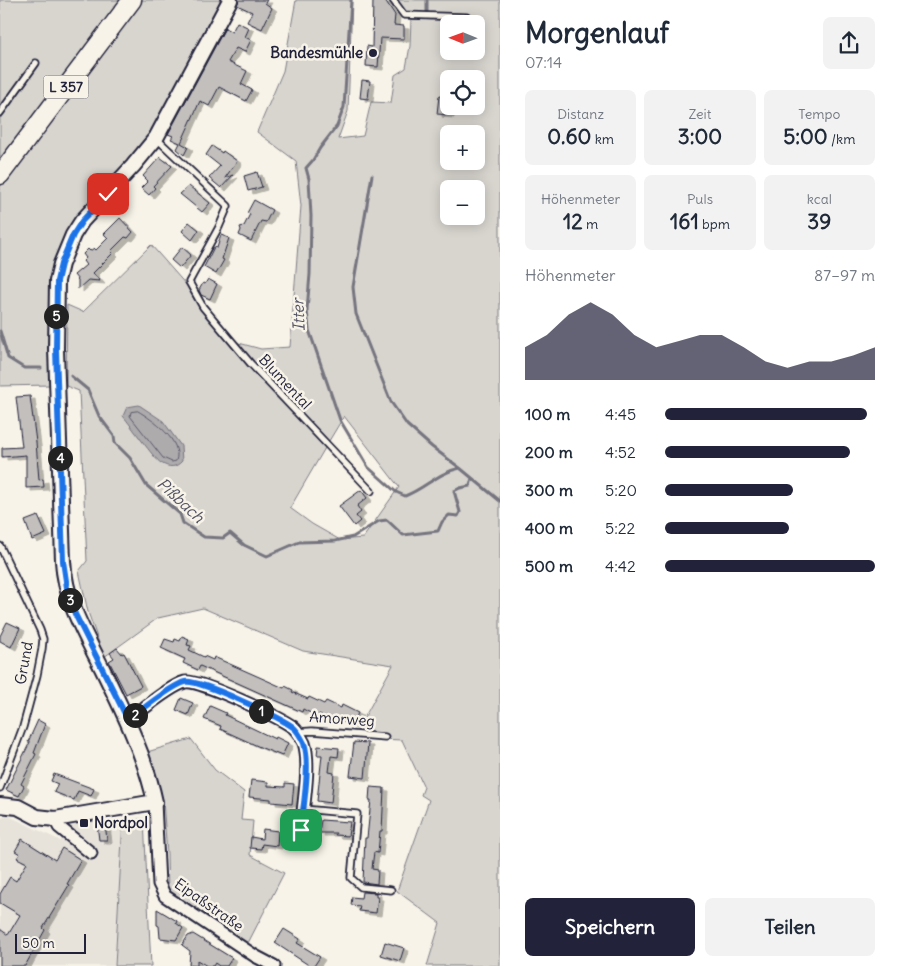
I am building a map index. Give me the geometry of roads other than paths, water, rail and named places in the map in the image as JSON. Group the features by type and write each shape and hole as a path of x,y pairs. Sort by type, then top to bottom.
{"main road":[{"name":"L 357","path":"0,175 132,0"}],"street":[{"path":"0,805 18,807 36,817 55,819 155,802 150,776 128,720 75,614 66,585 63,561 56,359 57,281 67,248 82,221 156,138 230,0"},
{"name":"Amorweg","path":"128,720 176,686 188,682 203,684 282,720 301,737 306,752 301,830"},
{"name":"Eipaßstraße","path":"155,802 159,884 165,896 254,961 274,966"},
{"path":"55,819 59,827 91,852"}],"lane":[{"path":"393,0 404,15 440,16"},
{"path":"0,114 36,63"},
{"name":"Blumental","path":"156,138 228,206 189,282 203,306 250,364 372,491"},
{"name":"Grund","path":"0,546 40,630 42,648 23,727 0,788"},
{"name":"Amorweg","path":"297,732 312,731 385,738"},
{"path":"303,809 357,814 351,878 361,887 391,890"}],"water":[{"path":"139,405 163,421 181,446 182,461 177,465 167,466 157,460 123,416 127,407"}],"waterway":[{"name":"Itter","path":"351,0 344,107 337,126 306,168 309,179 311,216 307,310 309,330 340,420 368,467 396,492 405,496 445,473 460,468 500,501"},
{"path":"427,0 427,13"},
{"path":"372,175 353,287 356,314 391,402 407,425 460,468"},
{"name":"Pißbach","path":"0,331 8,358 24,368 41,368"},
{"name":"Pißbach","path":"71,376 88,390 99,416 114,436 115,443 130,458 146,485 180,514 183,523 204,537 223,538 230,533 244,545 267,556 299,542 335,541 353,537 379,521 387,520 403,535 438,531 442,522 449,515 458,516 460,512 454,491 470,486 472,478"}],"place":[{"name":"Bandesmühle","path":"373,53"},
{"name":"Nordpol","path":"84,823"}]}
